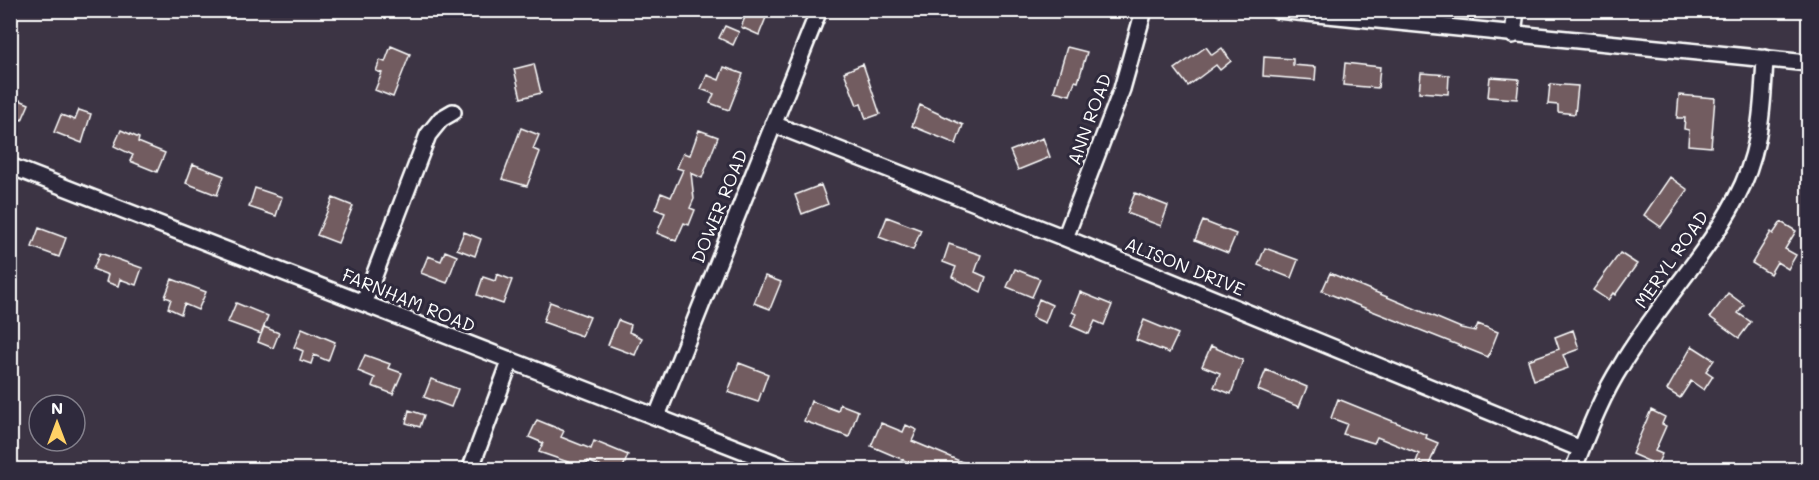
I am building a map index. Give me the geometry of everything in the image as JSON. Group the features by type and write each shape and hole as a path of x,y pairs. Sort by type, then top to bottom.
{"street":[{"name":"DOWER ROAD","path":"657,416 819,10"},
{"name":"ANN ROAD","path":"1065,238 1122,89 1144,10"},
{"path":"1277,10 1809,63"},
{"path":"1513,35 1516,10"},
{"name":"MERYL ROAD","path":"1573,470 1620,367 1713,236 1743,184 1756,144 1763,108 1765,58"},
{"path":"364,302 428,135 441,119 453,112"},
{"name":"ALISON DRIVE","path":"772,124 1065,238 1581,449"},
{"name":"FARNHAM ROAD","path":"10,166 793,470"},
{"path":"470,470 510,362"}],"building":[{"path":"748,10 769,10 759,35 741,27"},
{"path":"725,26 739,32 733,45 719,38"},
{"path":"391,46 410,54 393,97 375,90 382,73 376,71 380,60 385,62"},
{"path":"1067,47 1087,52 1078,82 1075,81 1070,95 1054,91"},
{"path":"1206,47 1212,55 1222,48 1231,61 1220,70 1216,65 1188,86 1175,69"},
{"path":"1264,57 1293,59 1293,65 1316,67 1315,80 1263,76"},
{"path":"1345,63 1380,67 1378,88 1343,85"},
{"path":"534,64 541,93 521,98 514,69"},
{"path":"863,64 880,114 866,119 861,104 857,105 844,72"},
{"path":"724,67 743,74 729,110 710,103 714,94 701,89 707,75 719,80"},
{"path":"1421,73 1449,75 1448,94 1419,92"},
{"path":"1490,77 1519,79 1517,99 1488,97"},
{"path":"1550,84 1578,86 1575,114 1558,112 1558,105 1548,104"},
{"path":"1679,95 1715,98 1711,147 1688,145 1689,130 1684,129 1685,118 1677,118"},
{"path":"10,96 29,104 22,120 10,115"},
{"path":"920,105 963,125 956,144 912,126"},
{"path":"79,110 91,114 82,143 54,132 61,115 75,120"},
{"path":"521,128 539,135 533,149 540,152 527,186 502,179"},
{"path":"121,130 139,138 138,142 165,153 157,172 130,161 133,155 114,146"},
{"path":"699,130 718,137 702,178 691,173 694,199 690,208 695,210 689,225 684,223 676,241 657,233 665,213 655,209 661,193 671,197 683,170 677,168 683,153 690,155"},
{"path":"1043,138 1050,157 1018,170 1010,151"},
{"path":"193,164 224,176 217,195 186,183"},
{"path":"1670,177 1688,190 1661,227 1644,215"},
{"path":"821,185 828,204 802,214 795,195"},
{"path":"255,188 282,197 276,216 249,207"},
{"path":"1135,193 1168,206 1161,226 1127,213"},
{"path":"333,198 353,206 338,243 317,235"},
{"path":"887,217 921,230 913,250 879,237"},
{"path":"1203,221 1236,234 1228,253 1195,240"},
{"path":"1781,222 1796,231 1785,249 1796,255 1788,269 1777,262 1770,274 1752,263 1771,232 1773,234"},
{"path":"39,228 66,238 59,257 32,247"},
{"path":"464,232 481,239 475,256 457,249"},
{"path":"949,244 981,255 975,272 986,277 981,292 952,277 956,267 943,262"},
{"path":"1265,248 1298,260 1291,278 1258,265"},
{"path":"445,251 457,256 447,283 421,273 428,256 441,261"},
{"path":"100,253 142,268 136,285 120,279 118,286 106,282 108,275 93,269"},
{"path":"1620,253 1637,264 1615,295 1613,293 1608,300 1593,290"},
{"path":"1015,269 1040,279 1032,297 1007,287"},
{"path":"1330,273 1461,328 1475,331 1478,324 1498,332 1488,357 1322,291"},
{"path":"497,274 512,280 503,304 477,295 483,277 495,281"},
{"path":"765,276 781,282 770,309 754,303"},
{"path":"172,279 206,292 198,310 184,304 181,314 168,308 171,299 165,297"},
{"path":"1080,292 1112,305 1104,325 1095,321 1089,334 1071,326 1076,314 1072,312"},
{"path":"1728,293 1744,305 1738,313 1751,322 1739,338 1710,317"},
{"path":"1039,299 1052,305 1045,323 1032,317"},
{"path":"550,302 590,317 582,336 543,322"},
{"path":"236,303 268,316 261,334 228,322"},
{"path":"618,320 631,325 629,332 642,338 635,355 608,345"},
{"path":"1144,320 1178,334 1169,353 1136,340"},
{"path":"264,327 279,333 273,348 258,342"},
{"path":"302,328 335,342 328,361 314,355 311,364 300,360 303,351 294,347"},
{"path":"1573,330 1579,349 1563,355 1568,368 1534,380 1528,360 1559,349 1555,337"},
{"path":"1211,346 1243,360 1231,394 1214,387 1220,373 1202,366"},
{"path":"1692,346 1714,360 1706,371 1713,376 1704,390 1691,381 1680,398 1667,390"},
{"path":"365,355 390,364 388,368 402,373 393,394 372,386 375,378 358,371"},
{"path":"739,363 768,374 758,402 728,392"},
{"path":"1266,370 1307,387 1299,407 1258,390"},
{"path":"431,379 458,389 451,407 424,397"},
{"path":"1338,399 1427,435 1426,438 1438,443 1428,467 1416,462 1419,454 1377,437 1374,443 1343,434 1347,424 1331,418"},
{"path":"811,401 838,411 840,404 858,411 849,437 804,421"},
{"path":"409,410 424,415 420,427 406,423"},
{"path":"1651,410 1665,417 1662,424 1666,426 1655,451 1662,454 1657,465 1632,454"},
{"path":"537,420 564,431 561,437 591,449 594,441 628,455 622,470 609,470 588,461 585,468 539,452 543,443 529,437"},
{"path":"881,423 903,432 906,425 917,430 912,441 981,470 927,470 871,446"}]}
